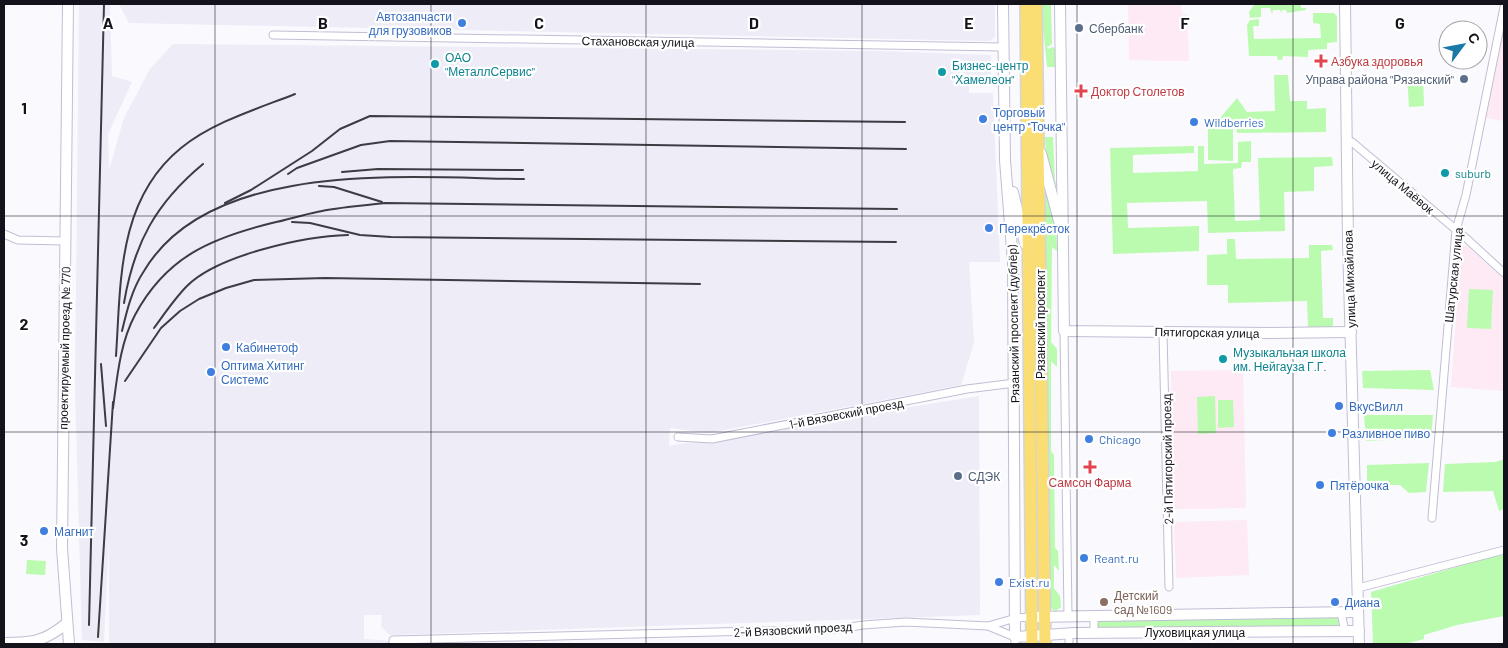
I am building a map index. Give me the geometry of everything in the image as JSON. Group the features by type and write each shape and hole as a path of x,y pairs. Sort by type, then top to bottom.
{"main road":[{"name":"Рязанский проспект","path":"1026,4 1032,640"},
{"name":"Рязанский проспект","path":"1036,4 1045,640"}],"street":[{"name":"проектируемый проезд № 770","path":"68,4 62,548 69,644"},
{"name":"Рязанский проспект (дублёр)","path":"1003,4 1003,90 1013,262 1015,641"},
{"path":"1060,4 1069,644"},
{"name":"улица Михайлова","path":"1345,4 1347,48 1346,140 1359,644"},
{"name":"Шатурская улица","path":"1432,518 1456,230 1466,195 1504,7"},
{"name":"Стахановская улица","path":"274,35 1002,47"},
{"name":"улица Маёвок","path":"1346,140 1352,142 1504,273"},
{"path":"1039,144 1057,209 1062,239"},
{"path":"1006,160 1028,256"},
{"path":"4,234 18,240 65,242"},
{"name":"Пятигорская улица","path":"1064,331 1351,332"},
{"name":"2-й Пятигорский проезд","path":"1164,332 1169,587"},
{"name":"1-й Вязовский проезд","path":"678,437 712,439 967,389 1015,382"},
{"path":"1358,588 1504,550"},
{"path":"1341,612 1344,627 1341,631"},
{"name":"Луховицкая улица","path":"1032,616 1358,612"},
{"path":"1094,615 1094,633"},
{"name":"2-й Вязовский проезд","path":"392,644 392,640 822,630 906,622 988,626 1016,618 1032,616"},
{"path":"4,643 43,640 53,636 67,623"},
{"name":"2-й Вязовский проезд","path":"988,626 1015,641 1032,640"},
{"name":"Луховицкая улица","path":"1032,640 1045,640 1069,633 1359,631"}],"shaded area":[{"path":"79,4 110,4 112,76 132,82 108,134 109,170 124,118 150,69 173,44 880,51 991,55 991,84 969,85 969,93 993,93 1000,262 969,262 974,343 961,385 709,433 670,428 669,446 979,396 980,615 390,635 381,627 382,615 364,615 364,639 389,641 389,644 109,644 109,540 104,642 82,640 75,387"},
{"path":"119,4 995,4 995,37 990,41 129,23"},
{"path":"1128,4 1181,4 1182,14 1187,14 1189,61 1129,60"},
{"path":"1504,23 1504,121 1485,118"},
{"path":"1466,245 1504,280 1504,391 1451,387 1461,248"},
{"path":"1243,370 1246,508 1173,509 1171,371"},
{"path":"1247,520 1249,575 1176,578 1174,522"}],"green space":[{"path":"1043,4 1051,4 1052,44 1047,47 1048,49 1053,47 1057,51 1058,67 1047,67 1041,9"},
{"path":"1301,4 1301,8 1306,8 1306,10 1287,13 1286,10 1282,10 1282,13 1280,10 1273,10 1272,14 1270,8 1261,8 1261,17 1250,18 1249,12 1254,5"},
{"path":"1313,13 1334,13 1337,16 1337,42 1327,43 1327,49 1308,50 1308,57 1283,56 1282,60 1278,60 1277,56 1249,56 1247,25 1250,20 1259,19 1259,26 1253,26 1254,39 1321,38 1320,24 1313,23"},
{"path":"1274,75 1288,75 1290,101 1307,101 1307,109 1326,108 1326,132 1237,133 1235,121 1220,118 1237,98 1247,112 1275,111"},
{"path":"1407,76 1423,76 1424,106 1409,107"},
{"path":"1208,123 1233,124 1233,161 1208,160"},
{"path":"1045,137 1053,137 1055,181 1060,186 1059,194 1046,155"},
{"path":"1251,141 1251,162 1242,162 1241,168 1233,169 1235,221 1260,220 1258,158 1332,157 1333,166 1314,167 1314,191 1284,192 1285,231 1208,233 1207,201 1127,203 1128,228 1199,226 1199,251 1113,254 1110,148 1194,146 1194,153 1133,155 1133,173 1198,171 1198,146 1204,146 1204,164 1238,163 1238,142"},
{"path":"1045,185 1056,222 1057,251 1052,247 1051,342 1057,349 1057,367 1051,361 1051,451 1054,455 1055,548 1058,551 1059,571 1054,565 1054,588 1060,596 1061,607 1056,611 1052,609 1050,603"},
{"path":"1227,239 1235,239 1236,259 1309,258 1309,245 1332,245 1333,250 1321,251 1323,318 1333,318 1333,327 1308,327 1307,301 1228,303 1228,285 1207,285 1207,255 1227,254"},
{"path":"1469,289 1493,290 1491,329 1467,328"},
{"path":"1430,370 1434,390 1363,388 1362,371"},
{"path":"1215,396 1216,433 1198,434 1197,397"},
{"path":"1218,400 1233,400 1234,427 1218,428"},
{"path":"1364,415 1433,415 1431,438 1366,441"},
{"path":"1504,459 1504,509 1499,511 1493,491 1443,492 1445,464 1496,462"},
{"path":"1429,463 1426,492 1409,493 1400,485 1367,485 1367,465"},
{"path":"1504,553 1504,616 1457,625 1424,635 1424,639 1405,644 1373,644 1371,592"},
{"path":"27,560 46,561 45,575 26,574"},
{"path":"1336,617 1340,621 1338,626 1097,629 1097,619"}],"railway":[{"path":"89,625 104,4"},
{"path":"116,356 119,300 126,244 134,217 145,192 160,169 181,148 221,123 295,94"},
{"path":"225,203 251,190 312,151 340,129 370,116 905,122"},
{"path":"288,174 297,168 361,145 390,141 906,149"},
{"path":"124,303 134,261 150,226 172,194 203,164"},
{"path":"342,172 378,169 523,170"},
{"path":"122,331 133,292 144,271 175,235 216,209 264,192 317,182 426,177 524,179"},
{"path":"319,186 334,187 382,202"},
{"path":"113,408 120,361 130,326 147,295 161,278 176,264 210,243 250,229 311,213 385,203 897,209"},
{"path":"292,222 310,223 360,235 391,237 896,242"},
{"path":"154,328 187,286 201,275 219,265 286,243 348,235"},
{"path":"125,381 161,328 180,311 199,299 226,288 254,280 325,278 700,284"},
{"path":"101,364 106,426"},
{"path":"98,637 113,402"}],"place":[{"name":"Автозапчасти для грузовиков","path":"462,23"},
{"name":"Сбербанк","path":"1079,28"},
{"name":"Азбука здоровья","path":"1321,61"},
{"name":"ОАО \"МеталлСервис\"","path":"435,64"},
{"name":"Бизнес-центр \"Хамелеон\"","path":"942,72"},
{"name":"Управа района \"Рязанский\"","path":"1464,79"},
{"name":"Доктор Столетов","path":"1081,91"},
{"name":"Торговый центр \"Точка\"","path":"983,119"},
{"name":"Wildberries","path":"1194,122"},
{"name":"suburb","path":"1445,173"},
{"name":"Перекрёсток","path":"989,228"},
{"name":"Кабинетоф","path":"226,347"},
{"name":"Музыкальная школа им. Нейгауза Г.Г.","path":"1223,359"},
{"name":"Оптима Хитинг Системс","path":"211,372"},
{"name":"ВкусВилл","path":"1339,406"},
{"name":"Разливное пиво","path":"1332,433"},
{"name":"Chicago","path":"1089,439"},
{"name":"Самсон Фарма","path":"1090,467"},
{"name":"СДЭК","path":"958,476"},
{"name":"Пятёрочка","path":"1320,485"},
{"name":"Магнит","path":"44,531"},
{"name":"Reant.ru","path":"1084,558"},
{"name":"Exist.ru","path":"999,582"},
{"name":"Детский сад №1609","path":"1104,602"},
{"name":"Диана","path":"1335,602"}]}
